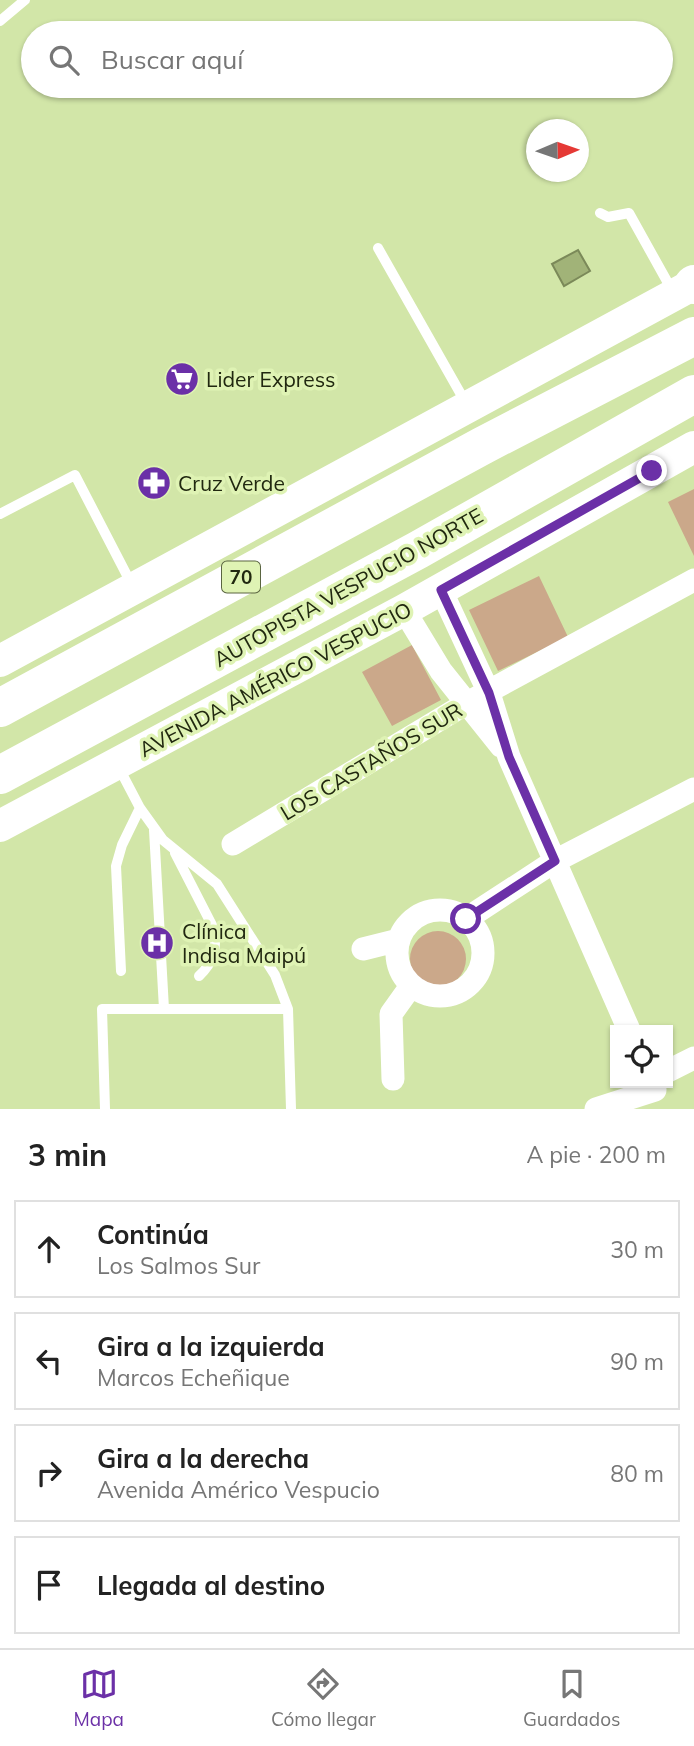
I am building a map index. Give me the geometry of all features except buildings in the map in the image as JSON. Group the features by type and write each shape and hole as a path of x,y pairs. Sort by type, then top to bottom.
{"highway":[{"name":"70","path":"0,708 482,446 694,336"},
{"name":"AUTOPISTA VESPUCIO NORTE","path":"0,775 418,550 694,394"},
{"path":"631,431 694,407"}],"main road":[{"path":"0,661 689,287"},
{"name":"AVENIDA AMÉRICO VESPUCIO","path":"0,826 441,590 694,447"}],"street":[{"name":"LOS CASTAÑOS SUR","path":"233,844 467,703 694,580"},
{"path":"441,590 489,693 509,757 627,1025"},
{"path":"404,610 441,671 509,757"},
{"path":"466,919 555,861 694,789"},
{"path":"440,910 454,912 466,919 477,932 483,948 481,965 473,981 460,992 443,997 427,995 411,986 398,965 399,940 405,928 415,918 440,910"},
{"path":"363,949 399,940"},
{"path":"393,1079 391,1014 411,986"},
{"path":"673,1076 694,1058"},
{"path":"596,1109 659,1088"}],"lane":[{"path":"0,22 25,0"},
{"path":"600,213 608,217 629,213 689,287"},
{"path":"378,248 468,407"},
{"path":"0,514 75,475 134,588"},
{"path":"117,764 154,829 174,850 210,876 275,975 288,1009 291,1109"},
{"path":"121,971 116,866 129,826 140,808"},
{"path":"154,829 164,1009"},
{"path":"174,850 216,938 213,959 199,976"},
{"path":"105,1109 102,1009 288,1009"}],"shaded area":[{"path":"578,250 590,271 564,286 552,264"},
{"path":"694,489 694,556 668,502"},
{"path":"539,576 568,637 498,671 469,610"},
{"path":"412,645 441,700 392,726 362,672"},
{"path":"432,931 444,931 454,935 462,943 466,959 462,975 454,983 444,987 432,987 422,983 414,975 410,965 410,953 414,943 422,935"}],"place":[{"name":"Lider Express","path":"182,379"},
{"name":"Cruz Verde","path":"154,483"},
{"name":"Clínica Indisa Maipú","path":"157,943"}],"route":[{"path":"466,919 555,861 509,757 489,693 441,590 652,471"}]}
